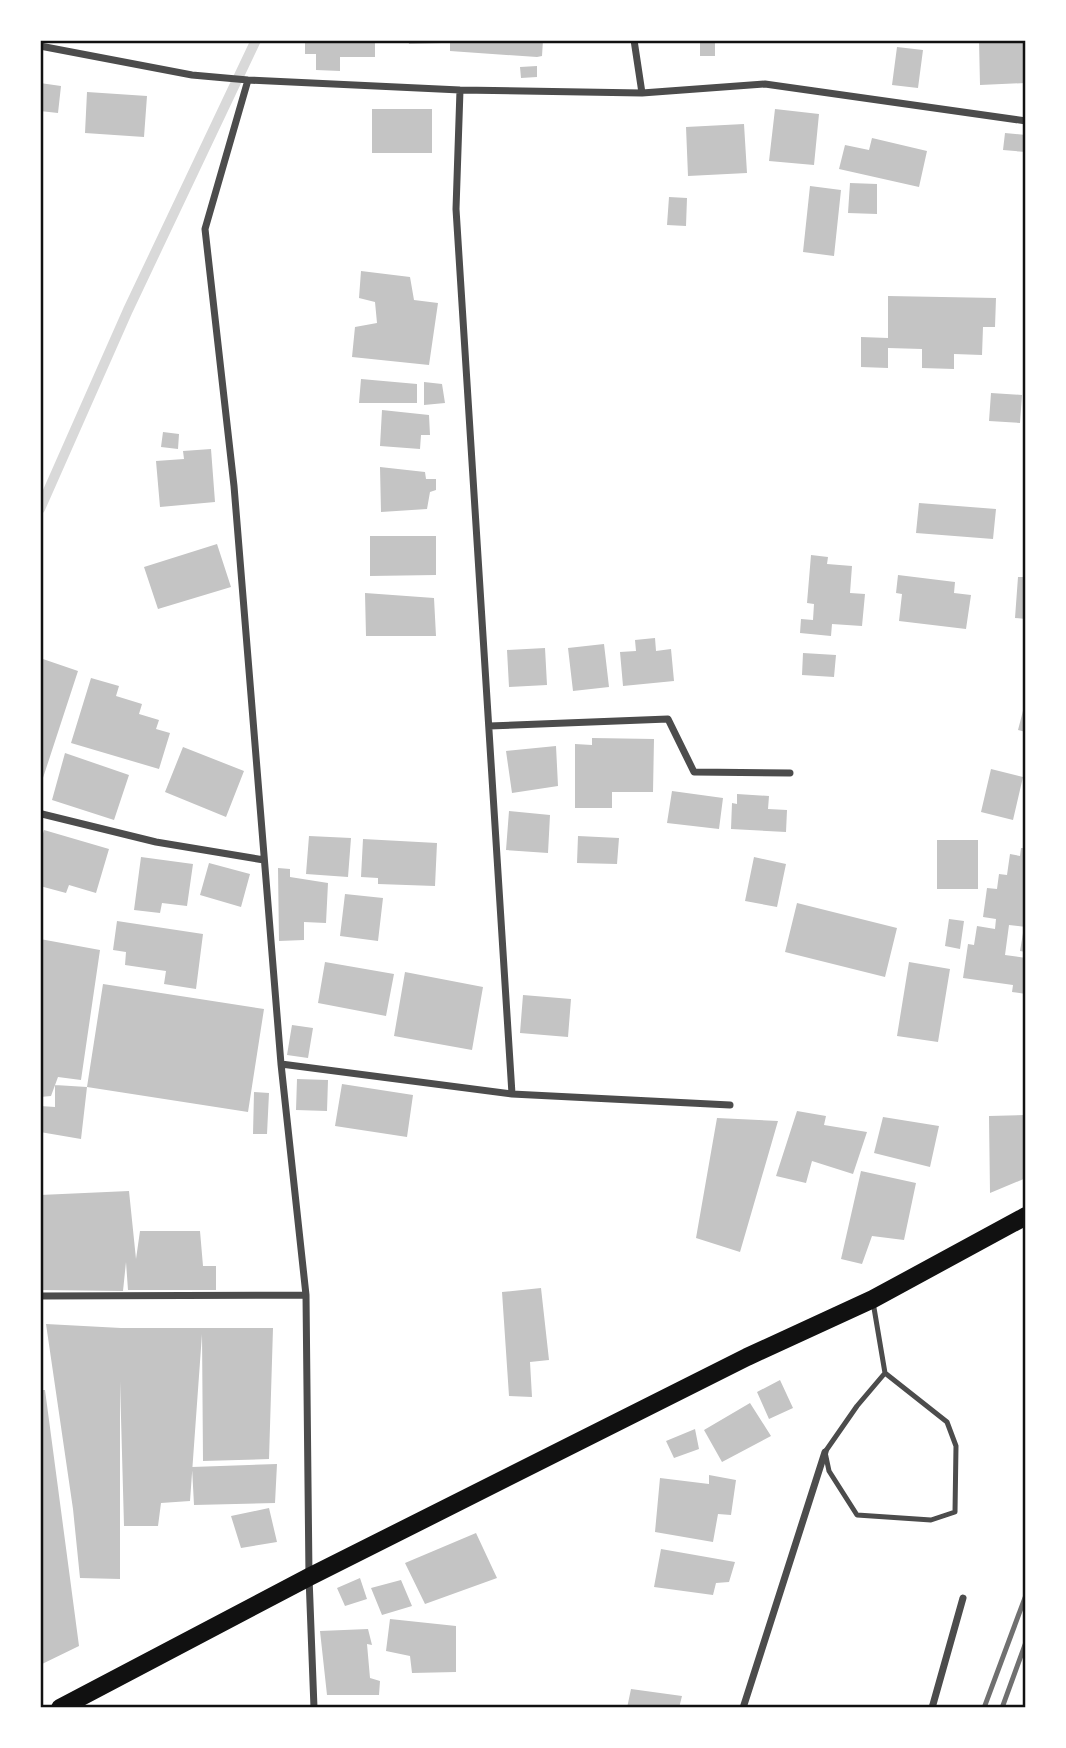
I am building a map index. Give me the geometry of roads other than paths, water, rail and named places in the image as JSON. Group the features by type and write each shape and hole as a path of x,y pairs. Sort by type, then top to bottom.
{"main road":[{"path":"60,1708 309,1577 747,1357 873,1299 1026,1216"}],"street":[{"path":"634,40 642,93"},
{"path":"40,46 192,75 248,80 460,90 642,93 765,83 1026,121"},
{"path":"248,80 205,229 234,486 281,1064 306,1295 309,1577 314,1708"},
{"path":"460,90 456,209 512,1094"},
{"path":"489,726 668,719 694,772 790,774"},
{"path":"42,814 156,842 264,860"},
{"path":"281,1064 512,1094 730,1105"},
{"path":"40,1296 306,1295"},
{"path":"743,1708 825,1452"},
{"path":"932,1708 963,1598"}],"lane":[{"path":"873,1299 884,1373 947,1422 956,1446 954,1512 932,1520 858,1514 829,1471 825,1452 884,1373"}],"waterway":[{"path":"40,509 128,310 256,40"}],"railway":[{"path":"984,1708 1026,1595"},
{"path":"1002,1708 1026,1642"}]}
